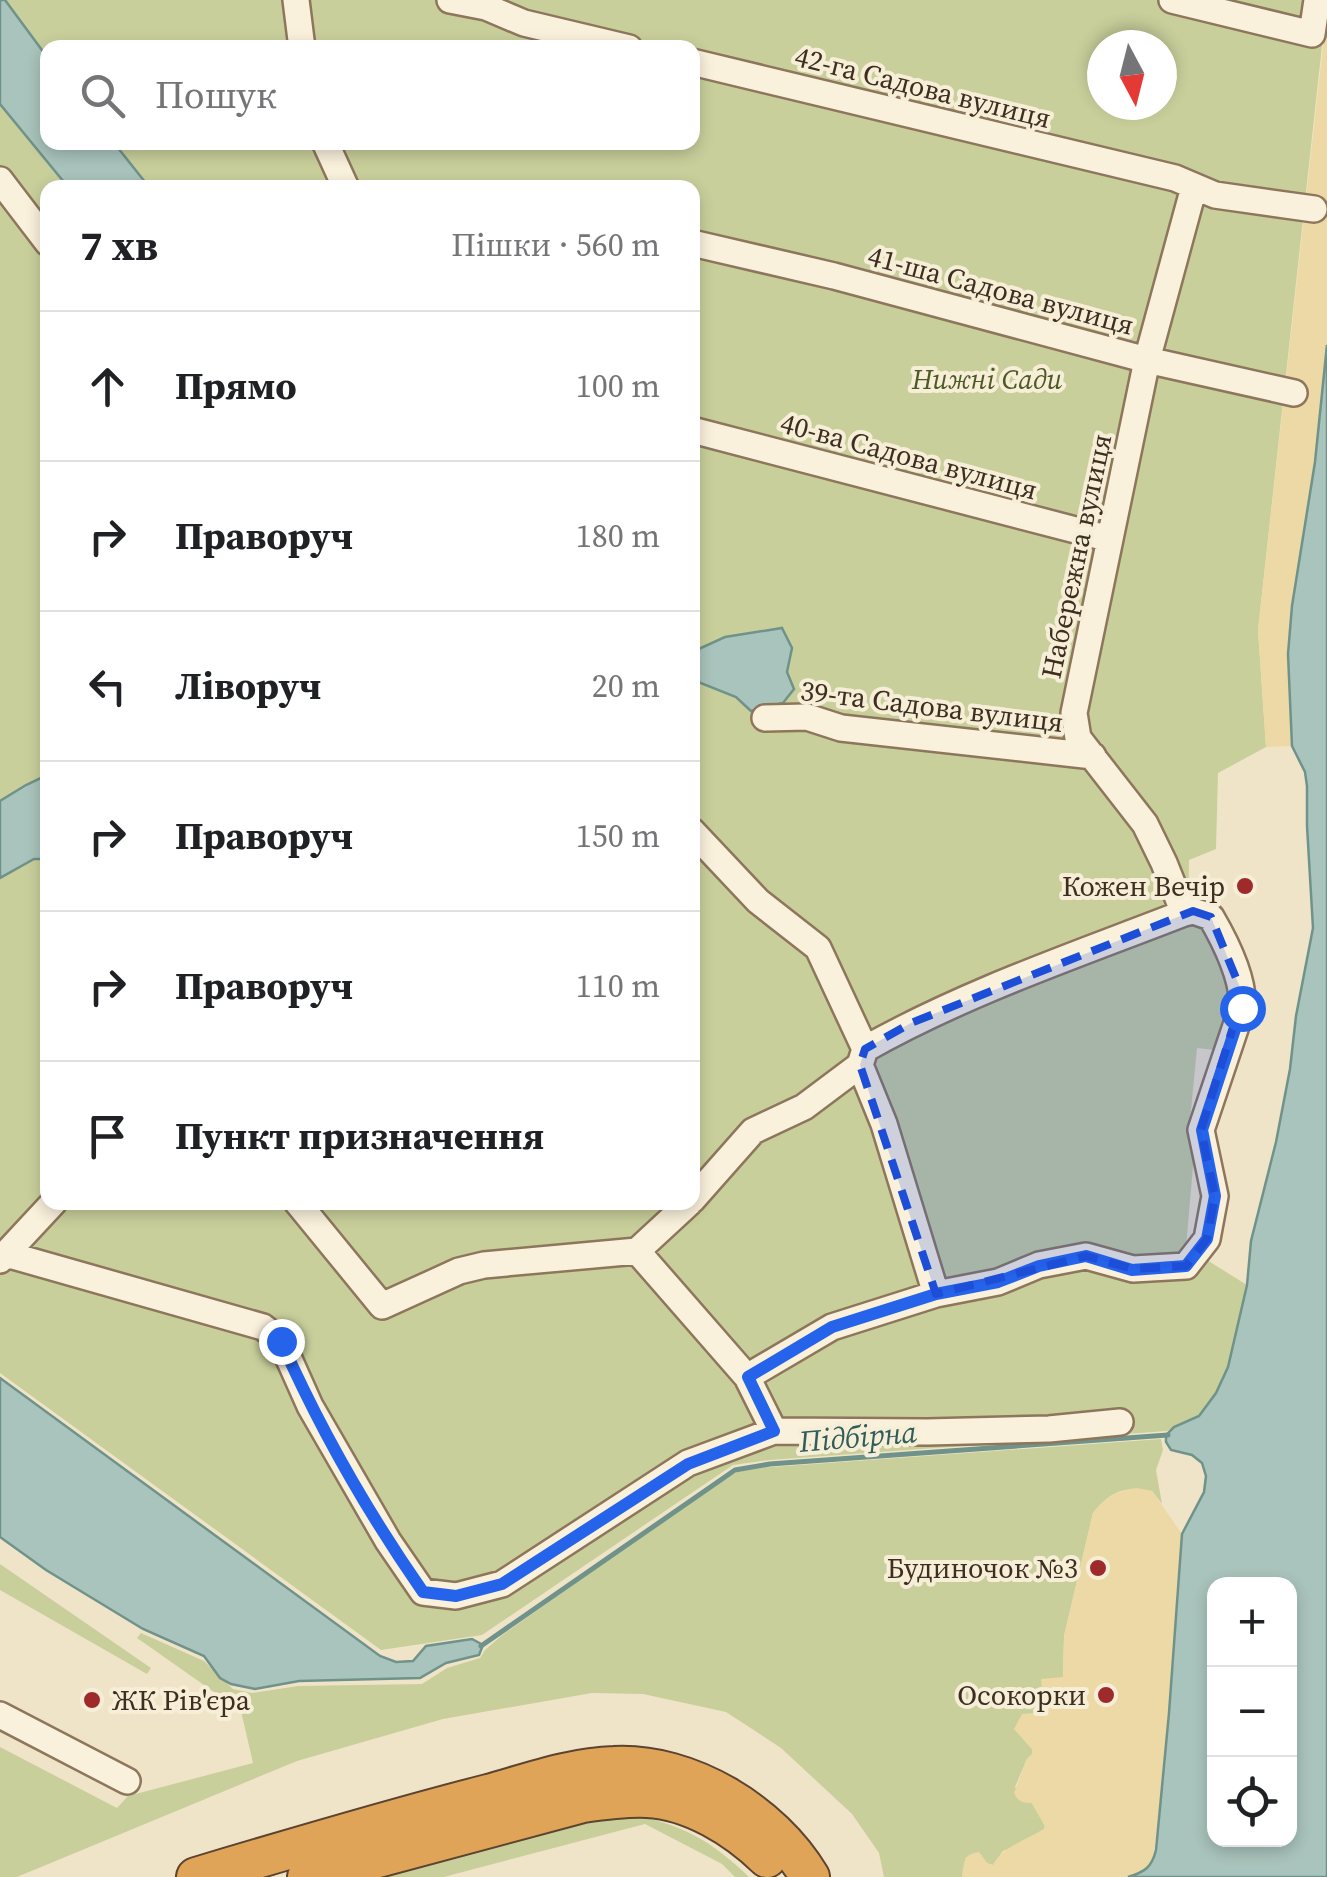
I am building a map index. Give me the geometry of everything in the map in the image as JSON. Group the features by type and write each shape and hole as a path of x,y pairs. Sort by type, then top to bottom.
{"highway":[{"path":"196,1877 412,1813 571,1772 615,1765 658,1770 696,1782 740,1803 773,1831 810,1877"},
{"path":"306,1877 583,1803 634,1798 652,1798 692,1808 735,1831 782,1877"}],"street":[{"path":"296,0 301,40"},
{"path":"450,0 595,40"},
{"path":"1172,0 1312,34 1317,0"},
{"name":"42-га Садова вулиця","path":"700,64 1175,178 1215,195 1314,209"},
{"path":"328,150 342,180"},
{"path":"0,180 40,233"},
{"name":"Набережна вулиця","path":"1184,913 1145,824 1078,738 1074,713 1148,360 1194,188"},
{"name":"41-ша Садова вулиця","path":"700,245 834,276 1148,360 1294,393"},
{"name":"40-ва Садова вулиця","path":"700,432 1110,539"},
{"name":"39-та Садова вулиця","path":"765,718 807,717 840,728 1092,756"},
{"path":"700,840 758,901 818,948 863,1058 936,1294"},
{"path":"700,1191 754,1130 804,1106 911,1023 992,987 1184,913 1193,911 1211,917 1220,932 1243,995 1242,1008 1202,1130 1215,1196 1207,1239 1186,1266 1132,1270 1086,1256 1039,1266 998,1282 936,1294 832,1327 748,1377"},
{"path":"47,1210 3,1257 263,1326 281,1341 310,1406 388,1541 423,1592 456,1596 502,1584 688,1464 774,1431 944,1432 1120,1422"},
{"path":"304,1210 382,1306 459,1271 638,1251 681,1210"},
{"path":"638,1251 748,1377 774,1431"},
{"path":"0,1715 127,1781"}],"highlighted area":[{"path":"1193,911 1211,917 1243,995 1201,1130 1215,1196 1207,1239 1186,1266 1133,1269 1086,1256 936,1294 860,1065 865,1049 911,1023"}],"green space":[{"name":"Нижні Сади","path":"0,0 1327,0 1258,630 1266,747 1218,773 1216,849 1189,860 1188,921 1206,918 1217,963 1226,964 1230,1005 1215,1050 1197,1048 1189,1130 1195,1143 1186,1247 1247,1285 1231,1357 1217,1392 1193,1419 1167,1431 733,1465 482,1635 381,1650 0,1373"},
{"path":"1161,1439 1163,1450 1156,1470 1162,1504 1152,1491 1126,1490 1112,1495 1093,1513 1064,1636 1063,1678 1044,1712 1015,1729 1032,1754 1015,1787 1032,1803 1044,1830 1003,1851 993,1865 966,1857 962,1877 884,1877 879,1853 852,1814 781,1748 726,1712 643,1694 592,1693 443,1719 297,1761 17,1877 0,1877 0,1747 117,1808 128,1796 253,1763 241,1711 137,1638 141,1633 204,1661 233,1689 252,1693 298,1686 422,1684 447,1668 480,1658 501,1636 737,1472"},
{"path":"0,1564 151,1668 147,1674 0,1590"},
{"path":"631,1815 695,1836 749,1877 735,1877 722,1864 645,1824 444,1877 372,1877 595,1818"}],"sand":[{"path":"1327,10 1327,345 1315,462 1292,606 1288,654 1292,746 1266,747 1258,630"},
{"name":"Осокорки","path":"1137,1488 1152,1491 1182,1534 1153,1863 1147,1870 1128,1877 962,1877 970,1855 979,1852 993,1865 1008,1849 1044,1829 1032,1803 1021,1801 1014,1793 1032,1749 1014,1729 1022,1714 1044,1712 1041,1679 1063,1677 1064,1636 1093,1513 1112,1496"}],"water":[{"path":"0,0 5,0 40,48 40,150 120,150 143,180 62,180 0,104"},
{"path":"1327,345 1327,1877 1128,1877 1147,1868 1156,1850 1182,1534 1204,1492 1206,1476 1202,1463 1192,1455 1171,1450 1166,1435 1199,1416 1228,1367 1247,1285 1251,1241 1276,1142 1313,928 1307,786 1305,772 1292,746 1288,654 1315,462"},
{"path":"782,628 792,648 787,672 794,689 783,703 751,711 736,697 700,683 700,648 725,637"},
{"path":"40,778 40,859 0,878 0,801"},
{"path":"0,1378 380,1656 396,1662 413,1661 426,1646 472,1639 483,1645 479,1655 446,1663 420,1678 299,1681 255,1689 220,1678 204,1656 143,1629 0,1537"}],"waterway":[{"name":"Підбірна","path":"481,1646 735,1470 770,1464 1168,1435"}],"place":[{"name":"Кожен Вечір","path":"1245,886"},
{"name":"Будиночок №3","path":"1098,1568"},
{"name":"Осокорки","path":"1106,1695"},
{"name":"ЖК Рів'єра","path":"92,1700"}],"route":[{"path":"281,1341 310,1406 388,1541 423,1592 456,1596 502,1584 688,1464 774,1431 748,1377 832,1327 936,1294 998,1282 1039,1266 1086,1256 1132,1270 1186,1266 1207,1239 1215,1196 1202,1130 1242,1008"}]}
